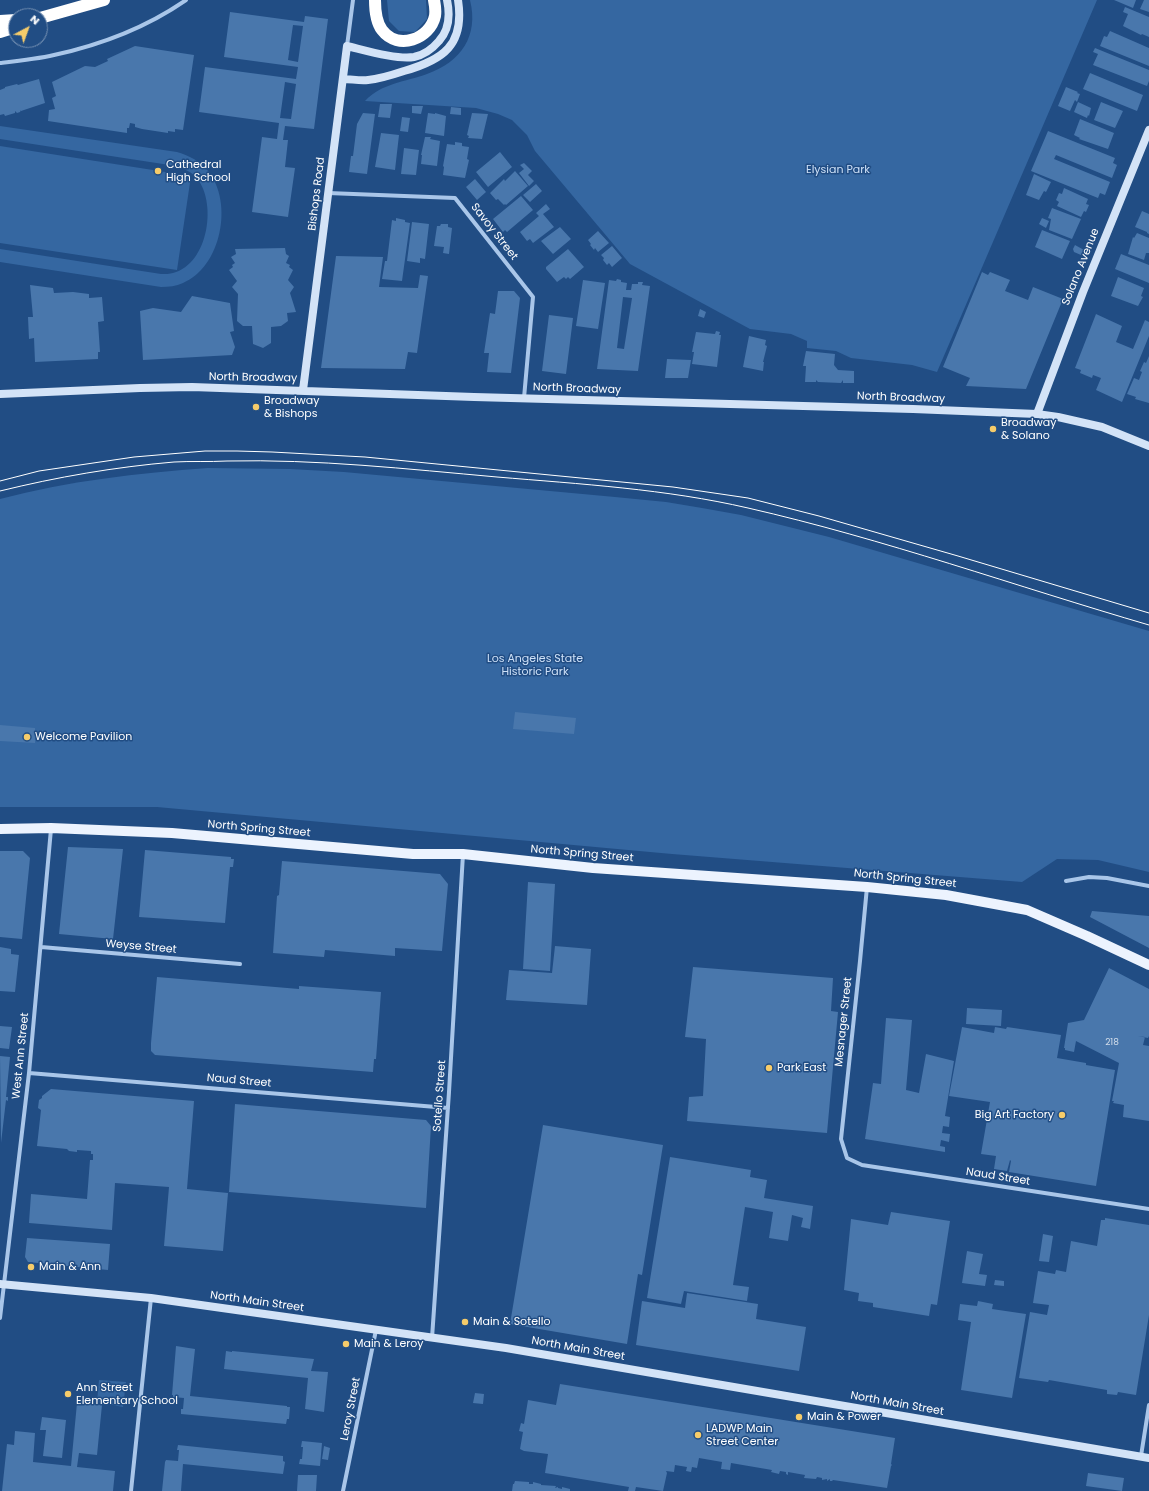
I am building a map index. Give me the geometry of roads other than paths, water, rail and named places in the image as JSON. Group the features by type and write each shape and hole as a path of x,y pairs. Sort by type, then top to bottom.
{"highway":[{"path":"48,16 104,0"},
{"path":"375,0 377,19 382,31 392,38 403,41 413,40 420,37 429,29 435,17 434,0"}],"main road":[{"path":"347,46 398,56 413,57 421,54 434,46 444,33 448,20 447,0"},
{"path":"343,79 367,80 422,66 439,57 452,44 456,36 459,18 458,0"},
{"name":"Bishops Road","path":"303,390 347,46"},
{"name":"Solano Avenue","path":"1037,414 1083,292 1149,130"},
{"name":"North Broadway","path":"0,394 192,387 1037,414 1102,427 1149,446"},
{"name":"North Spring Street","path":"0,829 51,828 172,833 413,854 463,854 593,868 867,887 946,895 1026,910 1062,924 1149,966"},
{"name":"North Main Street","path":"2,1285 151,1298 506,1348 901,1415 929,1422 1145,1457"}],"street":[{"path":"0,63 54,56 84,48 135,28 186,0"},
{"name":"Bishops Road","path":"347,46 353,0"},
{"name":"Savoy Street","path":"328,193 455,198 533,297 524,398"},
{"name":"West Ann Street","path":"0,1318 2,1285 29,1072 51,828"},
{"name":"Sotello Street","path":"432,1338 448,1108 463,854"},
{"path":"1066,881 1089,877 1107,878 1149,886"},
{"name":"Mesnager Street","path":"846,1158 841,1139 867,887"},
{"name":"Weyse Street","path":"41,947 240,964"},
{"name":"Naud Street","path":"29,1072 448,1108"},
{"name":"Naud Street","path":"846,1158 862,1165 1149,1209"},
{"path":"131,1491 151,1298"},
{"name":"Leroy Street","path":"343,1491 376,1330"},
{"path":"1145,1457 1149,1405"}],"tram line":[{"path":"0,481 39,471 134,457 205,451 237,451 365,457 673,487 748,498 819,516 1149,613"},
{"path":"0,491 86,473 152,464 180,462 261,461 362,465 623,488 686,496 799,520 899,548 1149,625"}],"place":[{"name":"Cathedral High School","path":"158,171"},
{"name":"Broadway & Bishops","path":"256,407"},
{"name":"Broadway & Solano","path":"993,429"},
{"name":"Welcome Pavilion","path":"27,737"},
{"name":"Park East","path":"769,1068"},
{"name":"Big Art Factory","path":"1062,1115"},
{"name":"Main & Ann","path":"31,1267"},
{"name":"Main & Sotello","path":"465,1322"},
{"name":"Main & Leroy","path":"346,1344"},
{"name":"Ann Street Elementary School","path":"68,1394"},
{"name":"Main & Power","path":"799,1417"},
{"name":"LADWP Main Street Center","path":"698,1435"}],"park label":[{"name":"Elysian Park","path":"838,170"},
{"name":"Los Angeles State Historic Park","path":"535,665"}]}
